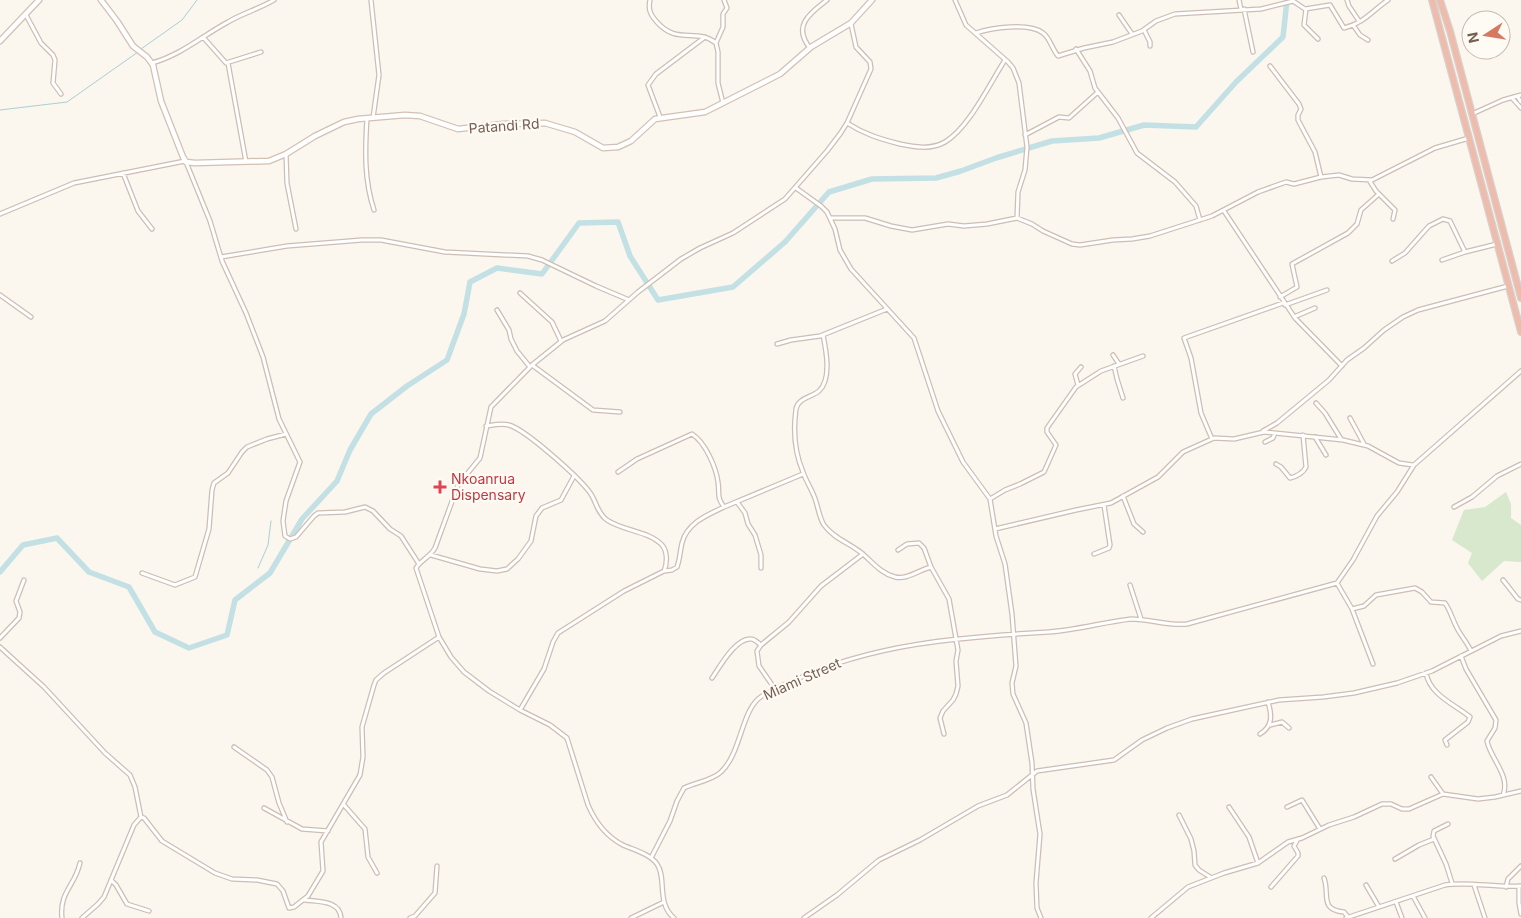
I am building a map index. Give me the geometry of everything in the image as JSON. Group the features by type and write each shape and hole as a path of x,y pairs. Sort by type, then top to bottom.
{"highway":[{"path":"1432,0 1521,332"},
{"path":"1440,0 1450,31 1521,298"},
{"path":"1496,233 1503,231"},
{"path":"1501,257 1509,254"}],"street":[{"path":"0,41 40,0"},
{"path":"101,0 134,48 152,63 161,101 210,221 221,257 263,357 275,409 300,462 286,501 283,528 286,537 292,539 296,537 318,513 345,512 362,507 368,508 405,540 419,564"},
{"path":"152,63 172,56 231,20 274,0"},
{"path":"371,0 379,76 373,118"},
{"path":"650,0 650,15 666,31 705,37 716,43"},
{"path":"723,103 718,83 718,52 716,43 723,27 723,14 727,8 724,0"},
{"path":"810,48 802,37 802,29 808,16 827,0"},
{"path":"705,37 656,74 648,85 660,117 702,112 780,74 810,48 850,23 872,0"},
{"path":"956,0 966,25 1013,68 1019,83 1027,152 1025,170 1018,192 1017,218"},
{"path":"1239,0 1253,52"},
{"path":"1347,0 1348,6 1359,21"},
{"path":"976,33 992,28 1029,28 1044,33 1057,56 1113,42 1144,30 1156,21 1177,13 1261,9 1290,1 1306,9 1330,5 1343,27 1353,25 1372,14 1388,0"},
{"path":"1306,9 1304,25 1318,39"},
{"path":"26,15 41,43 54,55 53,83 61,94"},
{"path":"1119,15 1132,34"},
{"path":"674,918 668,912 664,902 658,866 651,858 622,844 603,830 588,804 568,740 550,725 520,710 489,691 464,672 451,657 439,637 416,568 431,555 458,485 480,458 491,407 531,366 561,342 605,321 682,259 700,248 750,224 785,199 828,151 847,123 870,69 870,62 855,46 850,23"},
{"path":"1150,26 1157,24"},
{"path":"1353,25 1360,35 1368,40"},
{"path":"1144,30 1150,46"},
{"path":"203,37 225,63 261,52"},
{"path":"1076,50 1090,71 1093,84 1118,118 1137,153 1175,182 1196,206 1200,220"},
{"path":"847,123 877,139 917,148 944,143 976,108 1005,60"},
{"path":"228,63 246,162"},
{"path":"1270,66 1299,104 1301,109 1298,120 1315,152 1321,177"},
{"path":"1026,136 1059,117 1068,118 1098,92"},
{"path":"1472,114 1519,96 1521,102"},
{"path":"1512,98 1521,108"},
{"name":"Patandi Rd","path":"186,161 266,161 286,154 339,124 353,119 417,115 458,129 503,124 545,123 575,132 603,148 610,148 632,141 650,123 660,117"},
{"path":"367,118 366,177 368,192 374,210"},
{"path":"830,218 865,218 912,230 943,224 964,226 986,224 1017,218 1066,242 1080,244 1150,236 1224,211 1264,190 1286,182 1294,184 1321,177 1341,175 1369,180 1378,178 1435,148 1470,138"},
{"path":"286,154 288,183 296,229"},
{"path":"0,214 69,185 186,161"},
{"path":"123,173 138,211 152,229"},
{"path":"1369,180 1379,194 1395,210 1393,220"},
{"path":"796,188 821,206 830,218 840,250 851,270 914,338 938,411 962,462 990,499 995,529 1007,572 1014,634 1016,667 1012,683 1012,694 1026,723 1033,773 1033,789 1040,834 1036,883 1037,908 1040,918"},
{"path":"1280,297 1298,287 1292,264 1348,233 1357,224 1361,210 1379,194"},
{"path":"1224,211 1284,304 1294,317 1342,366"},
{"path":"1392,262 1406,253 1429,226 1443,219 1450,221 1465,252"},
{"path":"221,257 287,246 382,240 444,252 528,256 542,260 630,300"},
{"path":"1442,260 1498,244"},
{"path":"995,529 1114,502 1158,477 1183,452 1212,439 1234,439 1260,432 1277,423 1329,380 1342,366 1384,330 1410,314 1418,310 1509,286"},
{"path":"1212,439 1201,413 1191,358 1184,338 1327,290"},
{"path":"520,293 552,322 561,342"},
{"path":"0,295 31,317"},
{"path":"1294,317 1315,308"},
{"path":"777,344 823,335 887,309"},
{"path":"497,310 509,330 517,350 531,366 593,410 620,412"},
{"path":"823,335 827,357 823,386 817,392 801,401 796,408 793,437 803,474 812,491 824,526 863,554 876,567 896,578 932,568"},
{"path":"1113,355 1119,364"},
{"path":"990,499 1045,471 1056,445 1047,432 1047,428 1070,394 1078,386 1101,371 1143,356"},
{"path":"1114,366 1123,398"},
{"path":"1078,386 1076,374 1081,367"},
{"path":"1372,664 1352,609 1336,583 1358,552 1377,516 1397,492 1414,465 1521,371"},
{"path":"1316,403 1325,412 1341,439"},
{"path":"1350,418 1364,445"},
{"path":"486,426 506,425 513,427 548,452 590,494 606,520 622,528 647,536 663,546 666,555 664,571"},
{"path":"1260,432 1341,439 1364,445 1399,463 1414,465"},
{"path":"1265,442 1273,438 1275,433"},
{"path":"142,573 175,584 195,577 209,530 214,483 228,473 247,447 286,434"},
{"path":"618,472 636,459 690,435 694,435 708,453 718,482 717,496 724,507"},
{"path":"1276,464 1290,478 1298,476 1304,470 1306,467 1303,435"},
{"path":"1315,437 1326,455"},
{"path":"1454,507 1472,497 1497,476 1521,464"},
{"path":"520,710 548,662 552,645 558,633 624,591 664,571 677,567 684,537 700,519 764,489 803,474"},
{"path":"431,555 480,569 497,572 507,569 516,562 530,541 536,516 542,508 561,500 574,476"},
{"path":"1123,496 1132,521 1143,532"},
{"path":"737,502 745,513 748,524 755,535 762,560 762,568"},
{"path":"1094,554 1109,548 1110,545 1104,505"},
{"path":"898,550 907,544 919,542 924,548 949,600 958,650 956,661 958,686 953,700 942,712 940,722 944,734"},
{"path":"775,689 762,672 757,660 757,651 761,645 789,622 821,586 863,554"},
{"path":"0,638 19,618 20,615 16,601 24,580"},
{"path":"1503,580 1518,599 1521,600"},
{"name":"Miami Street","path":"651,858 672,817 682,790 715,776 725,768 737,748 751,708 760,697 816,670 853,658 916,644 976,636 1058,631 1120,620 1141,619 1167,624 1187,624 1336,583"},
{"path":"1130,585 1141,619"},
{"path":"1352,609 1364,606 1376,595 1415,588 1422,592 1431,602 1445,603 1451,612 1456,627 1471,651"},
{"path":"804,918 837,895 879,860 920,840 971,810 1016,790 1033,773 1041,770 1114,760 1142,740 1192,719 1285,699 1354,693 1397,683 1426,673 1501,636 1521,631"},
{"path":"0,647 44,686 105,753 130,776 135,787 141,817 144,818 162,841 216,873 232,879 274,883 282,891 290,908 304,900 323,871 321,845 360,775 363,757 362,727 376,680 439,637"},
{"path":"712,678 733,649 744,640 752,639 761,645"},
{"path":"1461,656 1466,669 1496,720 1495,728 1487,741 1501,770 1505,790 1503,796"},
{"path":"1426,673 1432,687 1446,700 1470,717 1466,724 1445,740 1448,745"},
{"path":"1268,702 1271,715 1269,726"},
{"path":"1260,734 1269,726 1284,722 1289,728"},
{"path":"234,747 267,770 272,778 287,822"},
{"path":"1431,777 1443,794"},
{"path":"1152,918 1185,889 1211,878 1258,863 1285,843 1382,804 1389,803 1409,809 1443,794 1478,799 1503,796 1521,791"},
{"path":"1287,807 1302,800 1320,829"},
{"path":"344,804 365,829 366,851 377,873"},
{"path":"1229,807 1249,837 1258,863"},
{"path":"264,808 287,822 307,830 328,831"},
{"path":"1179,815 1191,839 1194,851 1194,865 1211,878"},
{"path":"82,918 104,897 134,825 141,817"},
{"path":"1448,824 1434,831 1434,838 1452,883"},
{"path":"1395,859 1434,838"},
{"path":"1271,887 1298,856 1294,846 1298,839"},
{"path":"62,918 61,912 64,896 78,873 80,863"},
{"path":"410,918 415,916 435,893 437,866"},
{"path":"1506,887 1508,879 1521,866"},
{"path":"1324,878 1327,887 1328,906 1333,910 1344,912 1347,918 1452,883 1506,887 1520,886 1518,903 1521,914"},
{"path":"111,880 127,904 149,912"},
{"path":"1366,885 1379,907"},
{"path":"1474,885 1485,918"},
{"path":"1413,896 1425,918"},
{"path":"304,900 334,905 340,911 341,918"},
{"path":"631,918 664,902"},
{"path":"1396,902 1402,918"}],"green space":[{"path":"1506,492 1511,504 1511,518 1521,525 1521,562 1504,561 1482,581 1468,563 1472,553 1452,540 1464,510 1485,507"}],"waterway":[{"path":"141,49 182,20 197,0"},
{"path":"0,572 23,545 57,538 89,572 129,587 155,632 189,648 227,635 235,600 270,573 302,519 337,481 350,450 371,414 407,386 447,360 464,314 470,282 497,268 542,274 579,223 618,222 630,256 658,300 733,287 785,242 829,192 872,179 936,178 1052,141 1099,138 1144,125 1196,127 1236,82 1283,37 1287,0"},
{"path":"0,110 67,102 138,52"},
{"path":"258,568 268,545 271,521"}],"place":[{"name":"Nkoanrua Dispensary","path":"440,487"}]}
